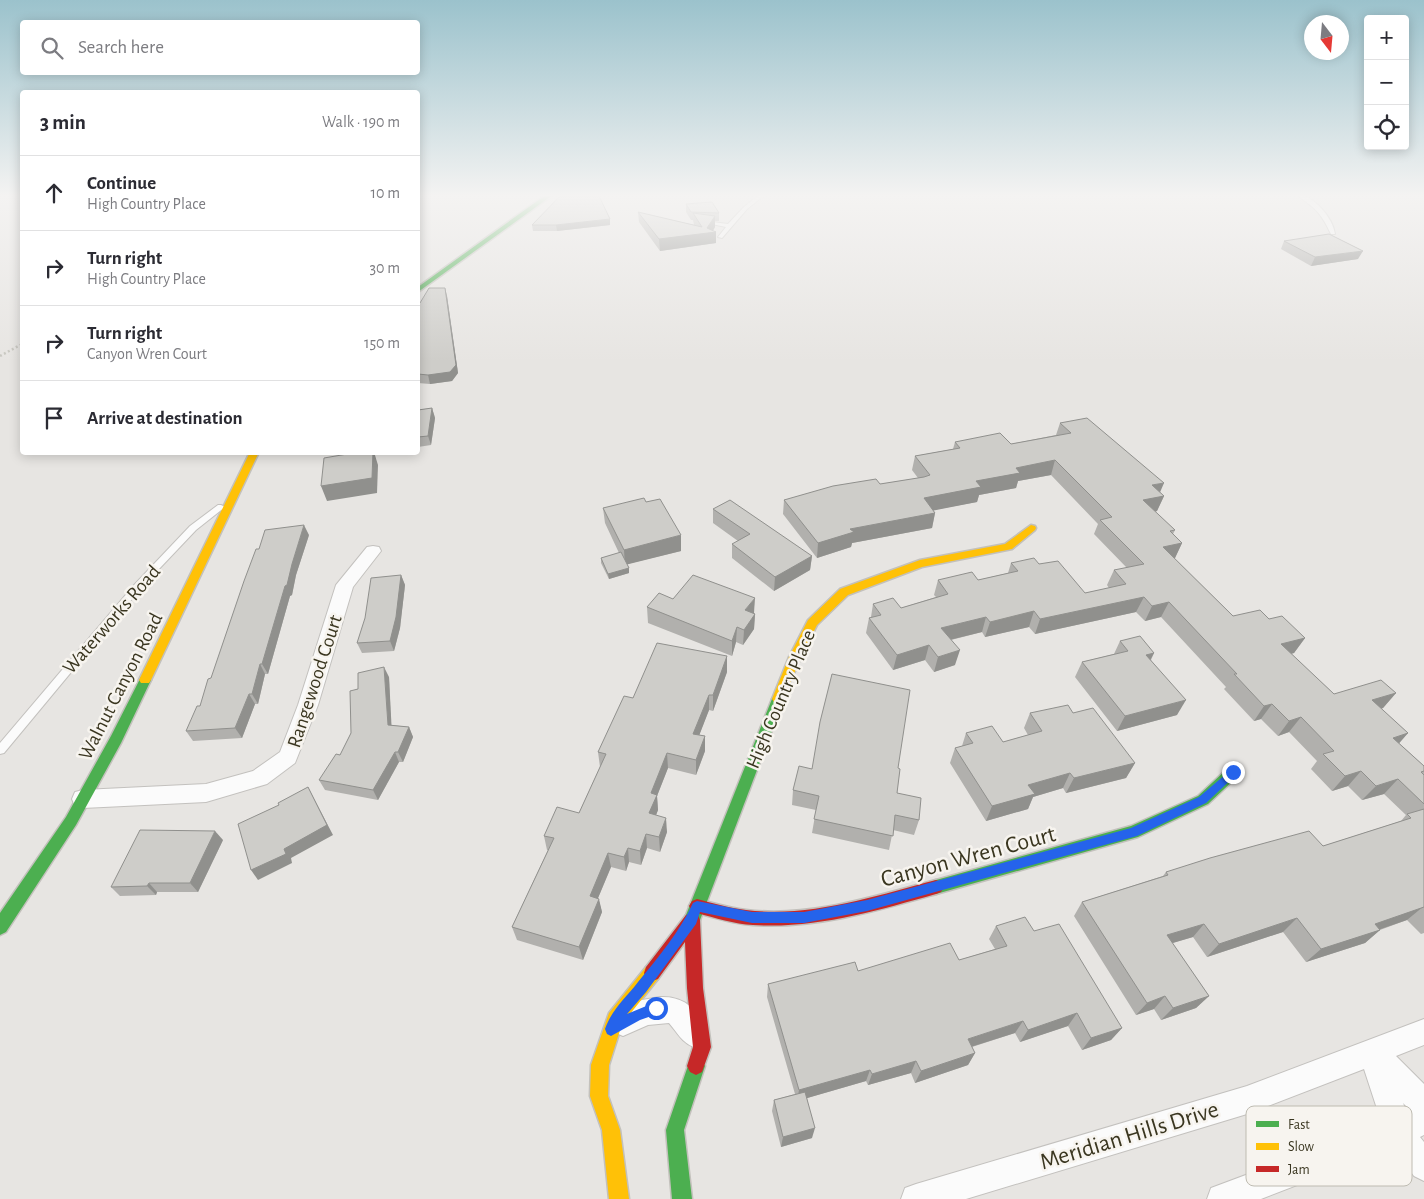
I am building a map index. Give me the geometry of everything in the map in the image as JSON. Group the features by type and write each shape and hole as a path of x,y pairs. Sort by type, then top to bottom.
{"street":[{"path":"420,289 473,250"},
{"name":"Walnut Canyon Road","path":"0,927 71,821 116,739 254,455"},
{"name":"High Country Place","path":"619,1199 611,1130 599,1096 600,1065 611,1029 615,1019 642,988 692,920 795,657 812,623 844,592 920,564 1008,547 1031,528"},
{"name":"Rangewood Court","path":"83,799 206,792 259,778 288,757 308,705 345,586 373,551"},
{"name":"Canyon Wren Court","path":"697,906 752,918 804,917 867,906 1133,832 1203,800 1233,772"},
{"name":"High Country Place","path":"682,1199 675,1130 702,1047 694,988 692,920"},
{"path":"611,1029 637,1015 656,1008 675,1010 689,1025 702,1047"},
{"name":"Meridian Hills Drive","path":"916,1199 1247,1100 1424,1032"},
{"path":"1372,1051 1424,1104"},
{"path":"1372,1051 1401,1106"},
{"path":"1412,1129 1424,1166"},
{"path":"1222,1199 1256,1186"}],"lane":[{"name":"Waterworks Road","path":"0,750 138,586 193,528 232,498"}],"path":[{"path":"0,356 20,345"}],"building":[{"path":"1301,250 1363,251 1315,257"},
{"path":"429,288 445,288 456,365 450,372 420,374 420,303"},
{"path":"432,408 428,436 420,437 420,410"},
{"path":"1087,418 1164,483 1152,485 1164,496 1143,500 1175,530 1170,531 1182,543 1163,547 1233,616 1260,610 1269,619 1282,616 1305,638 1281,644 1334,694 1381,680 1396,693 1372,700 1408,733 1393,738 1424,766 1424,771 1421,772 1424,775 1424,804 1398,779 1376,786 1361,771 1345,776 1323,754 1334,751 1301,717 1289,721 1272,704 1264,706 1234,674 1237,674 1169,602 1152,606 1144,597 1040,619 1034,611 990,622 986,617 941,628 960,650 938,657 929,645 897,655 869,618 881,615 873,604 893,598 901,608 948,594 938,580 972,572 978,580 1018,571 1011,563 1034,558 1039,564 1058,561 1085,593 1126,584 1114,570 1144,564 1100,520 1112,517 1055,460 1016,468 1020,473 976,481 981,487 924,498 935,513 850,529 854,532 818,543 784,500 833,486 876,479 880,484 924,477 930,475 915,456 960,448 955,442 1000,433 1011,444 1071,433 1060,423"},
{"path":"342,455 373,455 372,478 321,486 324,458"},
{"path":"644,498 646,502 660,499 681,535 624,550 603,508"},
{"path":"730,500 812,556 775,577 732,544 750,534 713,509"},
{"path":"304,525 252,694 249,694 235,728 186,731 197,706 200,706 244,581 256,549 259,549 265,530"},
{"path":"621,552 629,568 608,574 601,558"},
{"path":"401,575 396,617 390,641 357,643 365,618 371,578"},
{"path":"693,575 755,598 745,610 755,614 744,630 737,627 732,641 647,607 659,593 673,599"},
{"path":"1140,636 1154,653 1146,655 1186,700 1125,716 1082,662 1128,651 1120,641"},
{"path":"657,643 727,656 713,695 709,695 693,734 705,736 696,760 667,753 651,793 657,795 649,813 666,818 659,837 646,834 640,851 628,848 624,857 608,853 590,896 599,899 579,947 512,927 554,838 544,836 557,807 579,813 606,754 598,752 624,696 633,698"},
{"path":"384,667 388,725 409,727 398,752 395,752 373,790 319,780 336,754 340,755 351,733 350,691 358,689 358,673"},
{"path":"832,674 910,690 898,768 900,769 897,793 921,798 919,820 895,815 893,836 814,819 819,796 793,790 799,766 812,769 820,722"},
{"path":"1068,705 1073,713 1093,708 1135,763 1074,778 1070,773 1028,785 1035,794 992,806 955,748 973,743 966,733 992,726 1003,742 1042,731 1030,713"},
{"path":"308,787 327,825 284,849 286,854 251,870 238,824 279,805 278,803"},
{"path":"1424,809 1424,907 1375,924 1380,930 1321,949 1297,918 1219,944 1204,924 1167,935 1209,996 1173,1008 1165,996 1147,1003 1082,902 1168,875 1166,872 1210,858 1309,831 1323,846 1411,818 1407,814"},
{"path":"140,830 215,831 190,883 149,883 147,886 111,887"},
{"path":"1025,917 1034,931 1059,924 1122,1028 1091,1038 1077,1013 1028,1030 1023,1021 968,1039 975,1053 921,1071 916,1061 872,1074 870,1070 799,1090 768,984 855,962 858,971 950,943 959,960 1007,946 996,926"},
{"path":"805,1092 815,1128 783,1137 774,1100"}],"traffic: fast":[{"path":"420,289 473,250"},
{"path":"0,927 71,821 116,739 145,680"},
{"path":"692,920 778,699"},
{"path":"936,887 1133,832 1203,800 1233,772"},
{"path":"682,1199 675,1130 696,1066"}],"traffic: slow":[{"path":"145,680 254,455"},
{"path":"778,699 795,657 812,623 844,592 920,564 1008,547 1031,528"},
{"path":"619,1199 611,1130 599,1096 600,1065 615,1019 652,973"}],"traffic: jam":[{"path":"697,906 753,918 799,917 846,910 936,887"},
{"path":"652,973 692,920 695,988 702,1047 696,1066"}],"route":[{"path":"656,1008 637,1015 611,1029 615,1019 642,988 692,920 697,906 752,918 804,917 867,906 1133,832 1203,800 1233,772"}]}
